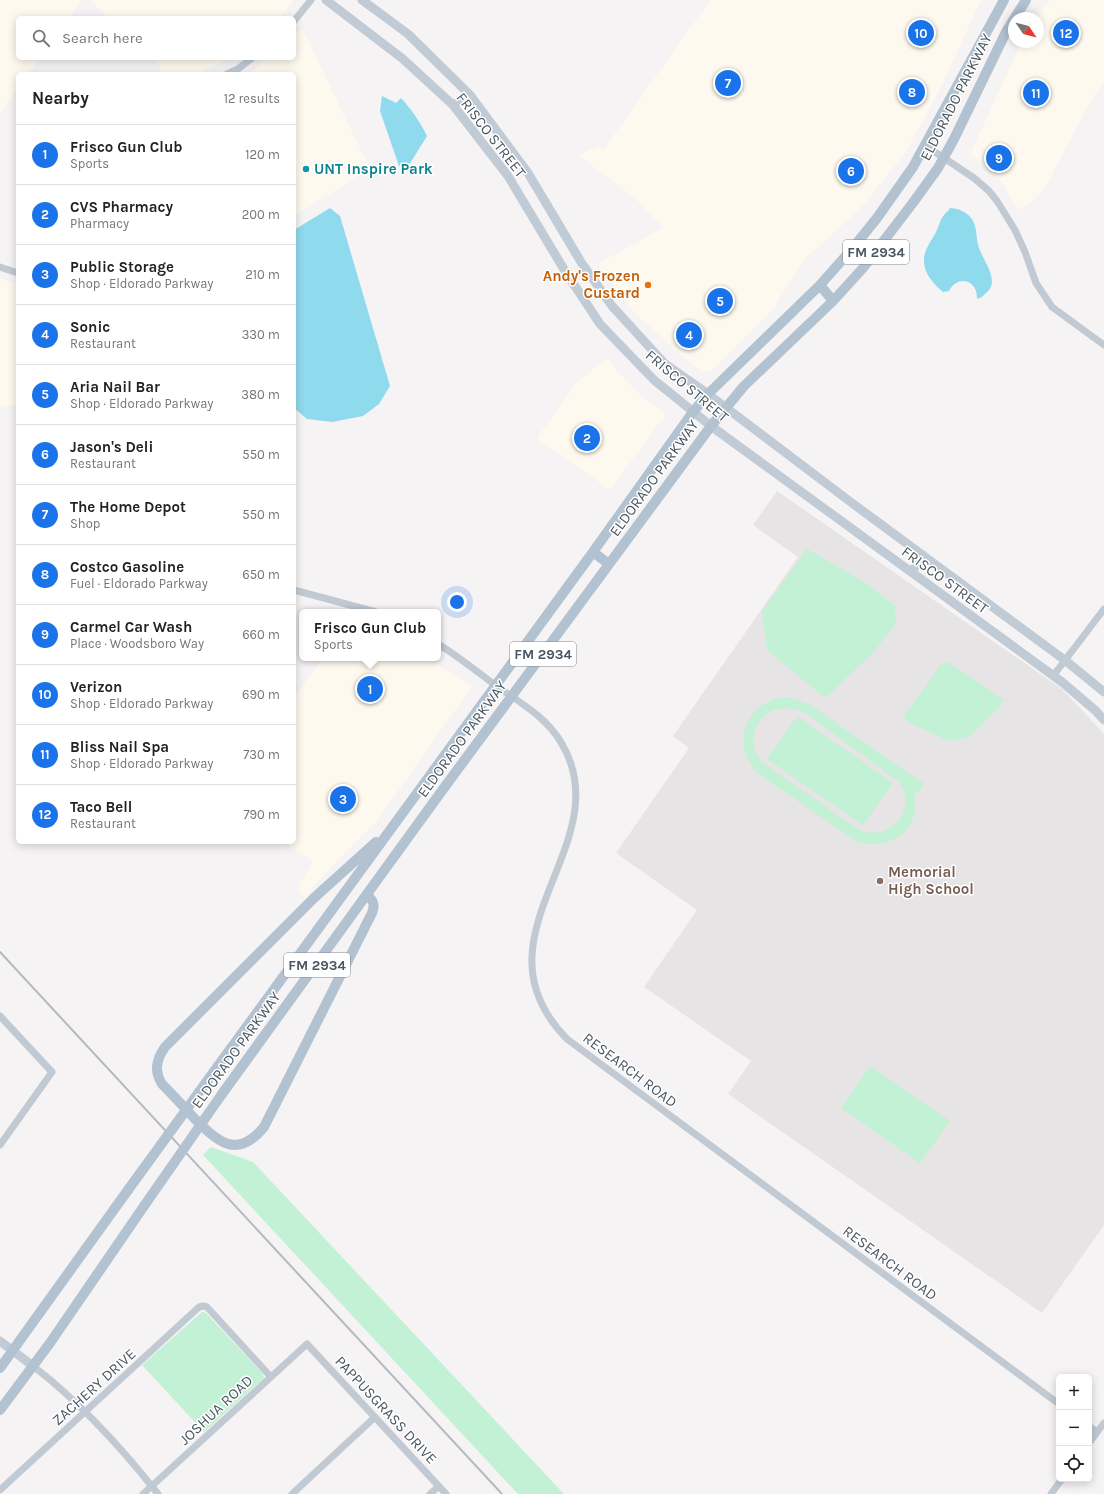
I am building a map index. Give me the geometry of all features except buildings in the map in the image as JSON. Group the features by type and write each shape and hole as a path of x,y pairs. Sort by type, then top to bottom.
{"main road":[{"name":"ELDORADO PARKWAY","path":"0,1368 593,552 693,412 708,394 820,285 877,218 914,167 1004,0"},
{"name":"ELDORADO PARKWAY","path":"0,1410 33,1366 222,1094 725,407 744,386 833,301 863,268 890,233 944,158 972,105 1004,36 1026,0"},
{"path":"988,29 1004,36"},
{"path":"820,285 833,301"},
{"path":"593,552 609,564"},
{"path":"367,895 373,900 374,906 372,913 264,1127 258,1135 247,1143 230,1144 221,1142 207,1131 162,1084 158,1077 158,1056 309,903 356,861 395,823"}],"street":[{"path":"296,19 311,0"},
{"name":"FRISCO STREET","path":"326,0 403,58 453,105 508,176 565,271 600,324 654,380 711,426 1053,676 1096,711 1104,720"},
{"name":"FRISCO STREET","path":"362,0 408,34 470,95 528,173 582,262 612,306 665,364 708,394 1066,660 1104,692"},
{"path":"230,72 249,60"},
{"path":"453,105 470,95"},
{"path":"926,146 980,183 997,201 1015,230 1036,283 1052,307 1104,345"},
{"path":"0,268 16,272"},
{"path":"912,572 923,555"},
{"path":"296,591 365,609"},
{"path":"1053,676 1104,609"},
{"name":"RESEARCH ROAD","path":"441,646 541,718 557,736 568,756 575,779 576,800 572,825 538,921 532,947 532,968 537,990 545,1010 556,1028 567,1039 1056,1402"},
{"path":"0,1016 52,1072 0,1145"},
{"name":"ZACHERY DRIVE","path":"0,1490 199,1307 206,1306 271,1377"},
{"path":"0,1341 62,1388 134,1464 158,1494"},
{"name":"JOSHUA ROAD","path":"143,1494 307,1344"},
{"name":"PAPPUSGRASS DRIVE","path":"307,1344 446,1494"},
{"path":"292,1494 375,1417"},
{"path":"1092,1439 1104,1424"},
{"path":"1092,1428 1098,1432"},
{"path":"1051,1494 1060,1482"},
{"path":"430,1494 439,1486"}],"shaded area":[{"path":"0,0 82,0 70,16 16,16 16,60 38,60 30,72 16,72 16,91 0,113"},
{"path":"89,0 294,0 282,16 107,16"},
{"path":"710,0 981,0 940,89 906,152 860,209 805,259 773,309 711,371 701,372 646,323 644,324 597,264 663,228 637,200 578,155 599,146 604,149"},
{"path":"1050,0 1104,0 1104,81 1090,102 1044,190 1028,205 1018,210 1000,179 970,154 1019,48 1044,48 1044,12 1041,12"},
{"path":"302,28 370,169 296,215 296,72 251,72 265,60 296,60 296,33"},
{"path":"156,60 226,60 201,72 161,72 158,62"},
{"path":"0,278 16,283 16,404 0,408"},
{"path":"606,358 641,396 666,414 610,490 537,438 576,383"},
{"name":"Memorial High School","path":"777,491 1062,689 1104,734 1104,1225 1042,1313 728,1094 751,1061 644,987 697,910 616,853 689,748 673,736 798,557 753,525"},
{"path":"320,661 432,661 472,686 377,821 318,881 306,899 299,890 301,881 313,862 287,844 296,844 296,696"}],"green space":[{"path":"807,549 866,583 895,606 896,623 873,653 825,698 767,650 762,611"},
{"path":"948,662 1004,700 999,708 969,737 949,741 910,723 903,718 941,664"},
{"path":"783,697 792,698 809,704 924,784 919,792 915,790 915,812 911,823 906,830 900,836 886,843 861,843 854,840 756,772 748,761 744,749 746,726 760,707 770,701","holes":["786,708 805,713 898,781 904,792 906,803 904,812 898,821 891,827 870,833 859,830 762,762 755,750 754,743 755,730 758,723 768,713 774,710"]},
{"path":"797,716 893,783 863,825 767,759"},
{"path":"870,1066 950,1121 920,1163 841,1108"},
{"path":"211,1147 253,1162 564,1494 518,1494 203,1155"},
{"path":"202,1312 206,1313 263,1374 264,1378 204,1432 142,1365"}],"water":[{"path":"382,96 396,103 401,98 416,116 427,136 409,165 399,166 380,111"},
{"path":"330,208 340,216 390,386 379,404 363,416 332,422 307,419 296,410 296,229"},
{"path":"950,208 964,212 973,221 980,251 992,277 990,289 983,296 977,299 974,287 967,282 957,282 949,291 943,292 929,277 924,265 925,253 929,244 941,219"}],"railway":[{"path":"0,952 502,1494"}],"place":[{"name":"Verizon","path":"921,33"},
{"name":"Taco Bell","path":"1066,33"},
{"name":"The Home Depot","path":"728,83"},
{"name":"Costco Gasoline","path":"912,92"},
{"name":"Bliss Nail Spa","path":"1036,93"},
{"name":"Carmel Car Wash","path":"999,158"},
{"name":"UNT Inspire Park","path":"306,169"},
{"name":"Jason's Deli","path":"851,171"},
{"name":"Andy's Frozen Custard","path":"648,285"},
{"name":"Aria Nail Bar","path":"720,301"},
{"name":"Sonic","path":"689,335"},
{"name":"CVS Pharmacy","path":"587,438"},
{"name":"Frisco Gun Club","path":"370,689"},
{"name":"Public Storage","path":"343,799"},
{"name":"Memorial High School","path":"880,881"}]}
